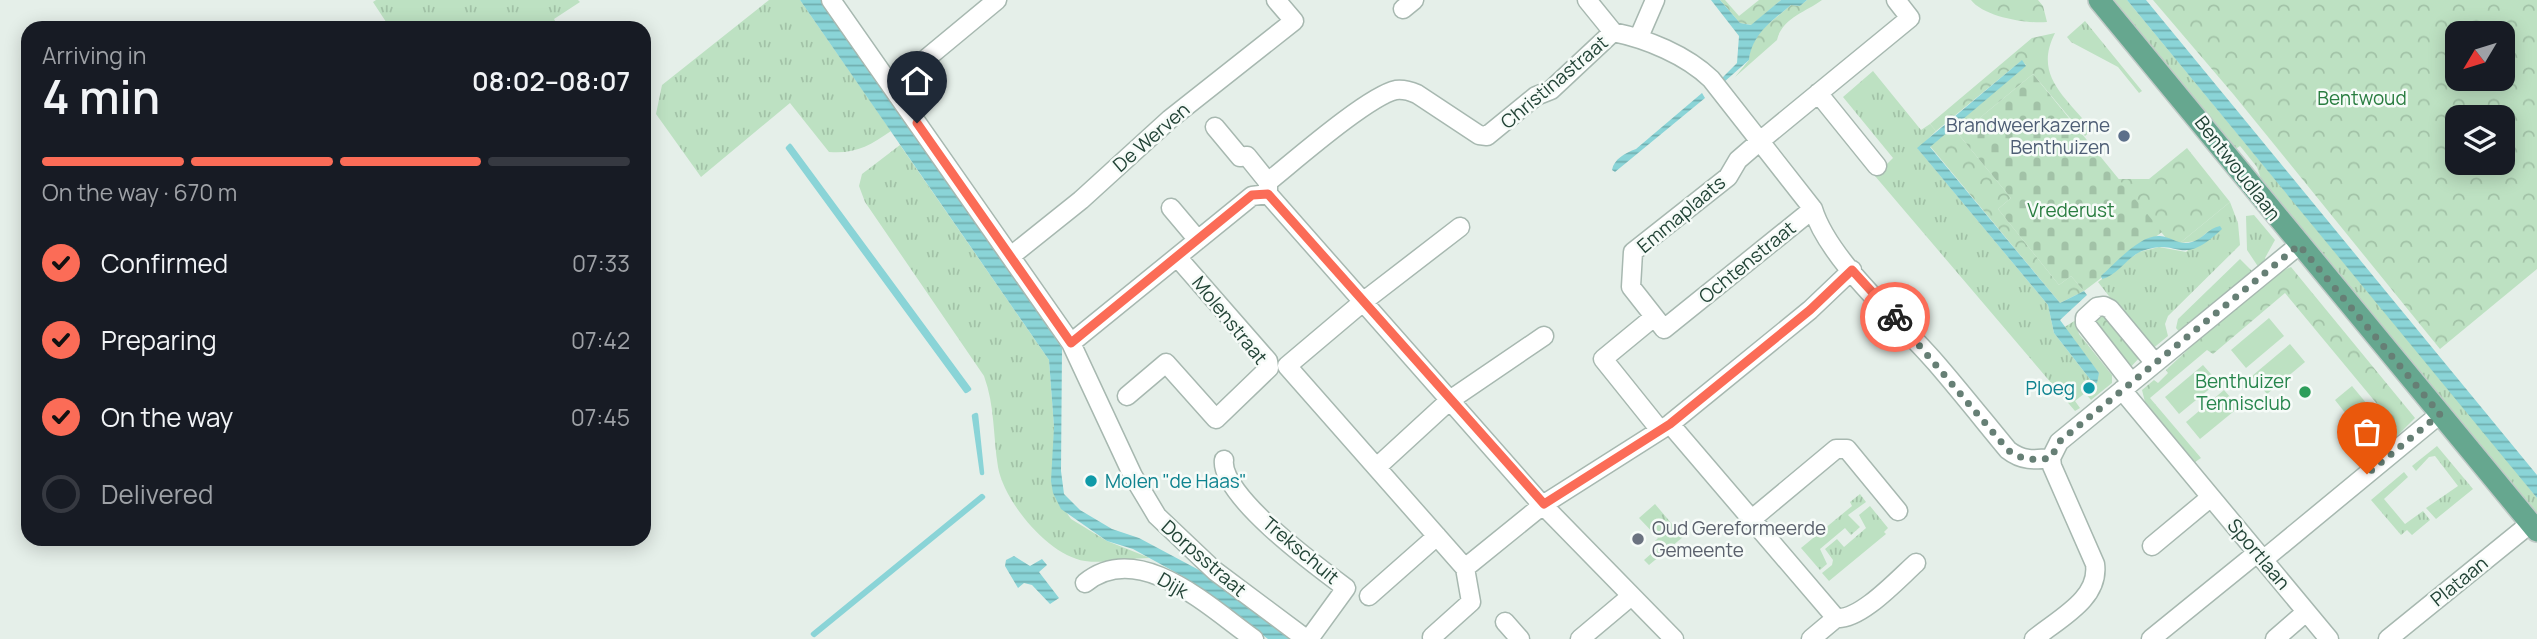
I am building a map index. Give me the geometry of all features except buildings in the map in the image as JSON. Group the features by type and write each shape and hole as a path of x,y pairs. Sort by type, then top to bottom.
{"main road":[{"name":"Bentwoudlaan","path":"2099,0 2534,527"}],"street":[{"name":"Dorpsstraat","path":"831,0 1071,343 1133,476 1157,516 1215,571 1307,639"},
{"path":"892,87 997,0"},
{"name":"De Werven","path":"1011,256 1081,200 1170,119 1294,21 1276,0"},
{"path":"1587,0 1613,32"},
{"path":"1639,37 1654,0"},
{"name":"Emmaplaats","path":"1659,323 1631,287 1633,252 1728,177 1738,160 1759,141 1910,18 1896,0"},
{"name":"Christinastraat","path":"1071,343 1252,195 1268,188 1346,121 1397,90 1417,94 1479,135 1494,133 1536,96 1551,90 1613,32 1639,37 1701,70 1813,209"},
{"path":"1818,93 1877,166"},
{"path":"1215,127 1240,157 1247,156 1268,188 1450,400 1630,597 1674,639"},
{"path":"1171,208 1198,240"},
{"name":"Ochtenstraat","path":"1665,427 1603,359 1659,323 1813,209 1818,225 1852,270 1936,363 2008,450 2018,457 2032,460 2051,458"},
{"path":"1127,396 1172,357 1216,419 1278,367 1460,227"},
{"path":"2034,639 2085,598 2097,576 2095,564 2054,474 2051,458 2059,442 2299,245"},
{"name":"Molenstraat","path":"1178,258 1268,361 1278,367 1377,467 1465,568"},
{"path":"1432,637 1471,602 1465,568 1544,504 1665,427 1810,310 1852,270"},
{"name":"Sportlaan","path":"2154,362 2110,309 2098,307 2085,318 2085,323 2126,386 2211,496 2329,639"},
{"path":"1377,467 1450,400 1544,336"},
{"path":"2151,639 2440,414"},
{"path":"1665,427 1752,519 1836,618 1845,619 1861,610 1916,562"},
{"path":"1752,519 1836,449 1847,449 1898,511"},
{"name":"Trekschuit","path":"1224,460 1223,467 1228,479 1275,533 1346,588 1307,639"},
{"path":"2152,546 2211,496"},
{"name":"Plataan","path":"2388,639 2534,527"},
{"path":"1369,596 1437,537"},
{"name":"Dijk","path":"1085,583 1100,571 1135,567 1175,584 1254,639"},
{"path":"1580,639 1630,597"},
{"path":"2275,639 2306,612"},
{"path":"1811,639 1836,618"},
{"path":"1505,622 1520,639"}],"green space":[{"path":"769,0 800,0 891,131 862,148 847,152 829,152 790,103 701,177 656,114 662,85"},
{"path":"1720,0 1725,0 1739,16 1759,0 1781,0 1752,25 1740,23"},
{"path":"1807,0 1822,0 1789,21 1777,40 1735,77 1749,60 1750,49 1760,31 1791,5 1800,6"},
{"path":"1971,0 2038,0 2043,6 2047,22 2029,22 1995,15"},
{"path":"2110,0 2127,0 2516,471 2537,498 2537,522 2262,182 2257,167 2240,146 2231,152"},
{"name":"Bentwoud","path":"2153,0 2537,0 2537,269 2440,349 2234,95"},
{"path":"373,2 580,2 554,19 555,21 385,21"},
{"path":"2085,21 2142,91 2139,93 2118,67 2071,42 2067,37"},
{"path":"2055,33 2049,48 2050,74 2063,96 2092,130 2085,136 2033,74 1959,135 2011,198 1998,209 2059,285 2071,276 2084,291 2060,303 1930,146 2026,65 2021,61 1936,131 1930,124 2032,38"},
{"path":"1873,71 1921,130 1930,124 1936,131 1918,149 2048,305 2054,333 2093,383 2099,373 2063,328 2076,320 2079,334 2112,375 2112,383 2091,400 2085,393 2075,401 2080,408 2075,411 1875,176 1893,158 1843,97"},
{"name":"Vrederust","path":"2033,74 2162,232 2084,291 2071,276 2059,285 1998,209 2011,198 1959,135"},
{"path":"900,145 1049,360 1054,427 1053,493 1071,519 1107,541 1150,558 1093,562 1071,557 1043,538 1009,496 998,467 992,410 984,376 865,202 859,186 862,174"},
{"path":"2187,148 2230,202 2180,243 2166,238 2118,179 2149,179"},
{"path":"2230,202 2238,223 2240,245 2168,316 2165,324 2168,336 2151,350 2098,282 2139,252 2159,247 2186,252 2212,228 2197,241 2180,243"},
{"path":"2254,215 2275,240 2265,258 2267,261 2259,268 2247,250 2246,216"},
{"path":"2240,259 2253,272 2182,335 2176,328 2178,319"},
{"path":"2291,267 2415,418 2383,450 2379,444 2397,428 2285,293 2213,354 2207,350 2150,398 2201,458 2195,462 2145,402 2142,390 2154,380 2158,383 2168,373 2166,370 2245,298"},
{"path":"2095,318 2108,318 2140,357 2128,370 2092,326"},
{"path":"2269,318 2284,336 2246,368 2231,350"},
{"path":"2290,344 2305,362 2267,394 2252,376"},
{"path":"2203,365 2218,382 2179,414 2165,397"},
{"path":"2352,386 2383,423 2365,438 2335,400"},
{"path":"2224,390 2239,407 2200,439 2186,422"},
{"path":"2437,446 2473,489 2436,519 2426,508 2458,486 2435,456 2429,457 2416,471 2412,466"},
{"path":"2404,472 2408,477 2384,499 2405,524 2423,511 2430,520 2412,535 2407,530 2401,535 2371,500"},
{"path":"1860,494 1866,502 1848,515 1860,527 1851,535 1845,528 1820,549 1827,564 1820,570 1801,548 1852,506 1850,502"},
{"path":"1655,504 1683,537 1649,565 1644,560 1660,546 1655,541 1658,538 1639,518"},
{"path":"1870,506 1888,528 1884,532 1886,534 1829,581 1822,573 1832,565 1833,560 1825,549 1837,539 1844,547 1866,528 1859,515"}],"water":[{"path":"800,0 821,0 1062,348 1061,471 1064,494 1080,510 1112,529 1139,538 1199,570 1289,639 1268,639 1184,577 1133,549 1107,541 1061,509 1053,493 1051,481 1054,427 1049,360"},
{"path":"1711,0 1720,0 1740,23 1751,25 1781,0 1807,0 1800,6 1791,5 1770,23 1754,43 1749,60 1724,82 1722,78 1737,63 1739,36"},
{"path":"2127,0 2146,0 2537,475 2537,498"},
{"path":"2022,60 2026,66 1930,147 2060,303 2084,291 2087,295 2060,320 2099,373 2097,383 2093,383 2054,333 2048,305 1917,148"},
{"path":"1702,93 1705,98 1615,172 1612,170 1621,157 1636,149"},
{"path":"2220,226 2222,229 2197,248 2180,250 2155,247 2142,251 2102,279 2101,276 2144,240 2160,236 2187,243 2196,241"},
{"path":"1014,556 1030,566 1042,559 1047,565 1039,572 1059,598 1050,604 1032,585 1024,583 1018,588 1005,566 1006,560"}],"waterway":[{"path":"790,146 969,389 966,391 788,148 790,146"},
{"path":"976,415 982,473 974,416 976,415"},
{"path":"982,496 983,497 813,634 982,496"}],"way so far":[{"path":"1895,317 2008,450 2018,457 2032,460 2051,458 2059,442 2299,245 2440,414 2367,474"}],"place":[{"name":"Brandweerkazerne Benthuizen","path":"2124,136"},
{"name":"Ploeg","path":"2089,388"},
{"name":"Benthuizer Tennisclub","path":"2305,392"},
{"name":"Molen \"de Haas\"","path":"1091,481"},
{"name":"Oud Gereformeerde Gemeente","path":"1638,539"}],"route":[{"path":"917,123 1071,343 1252,195 1268,194 1535,498 1544,504 1670,424 1810,310 1852,270 1895,317"}]}
